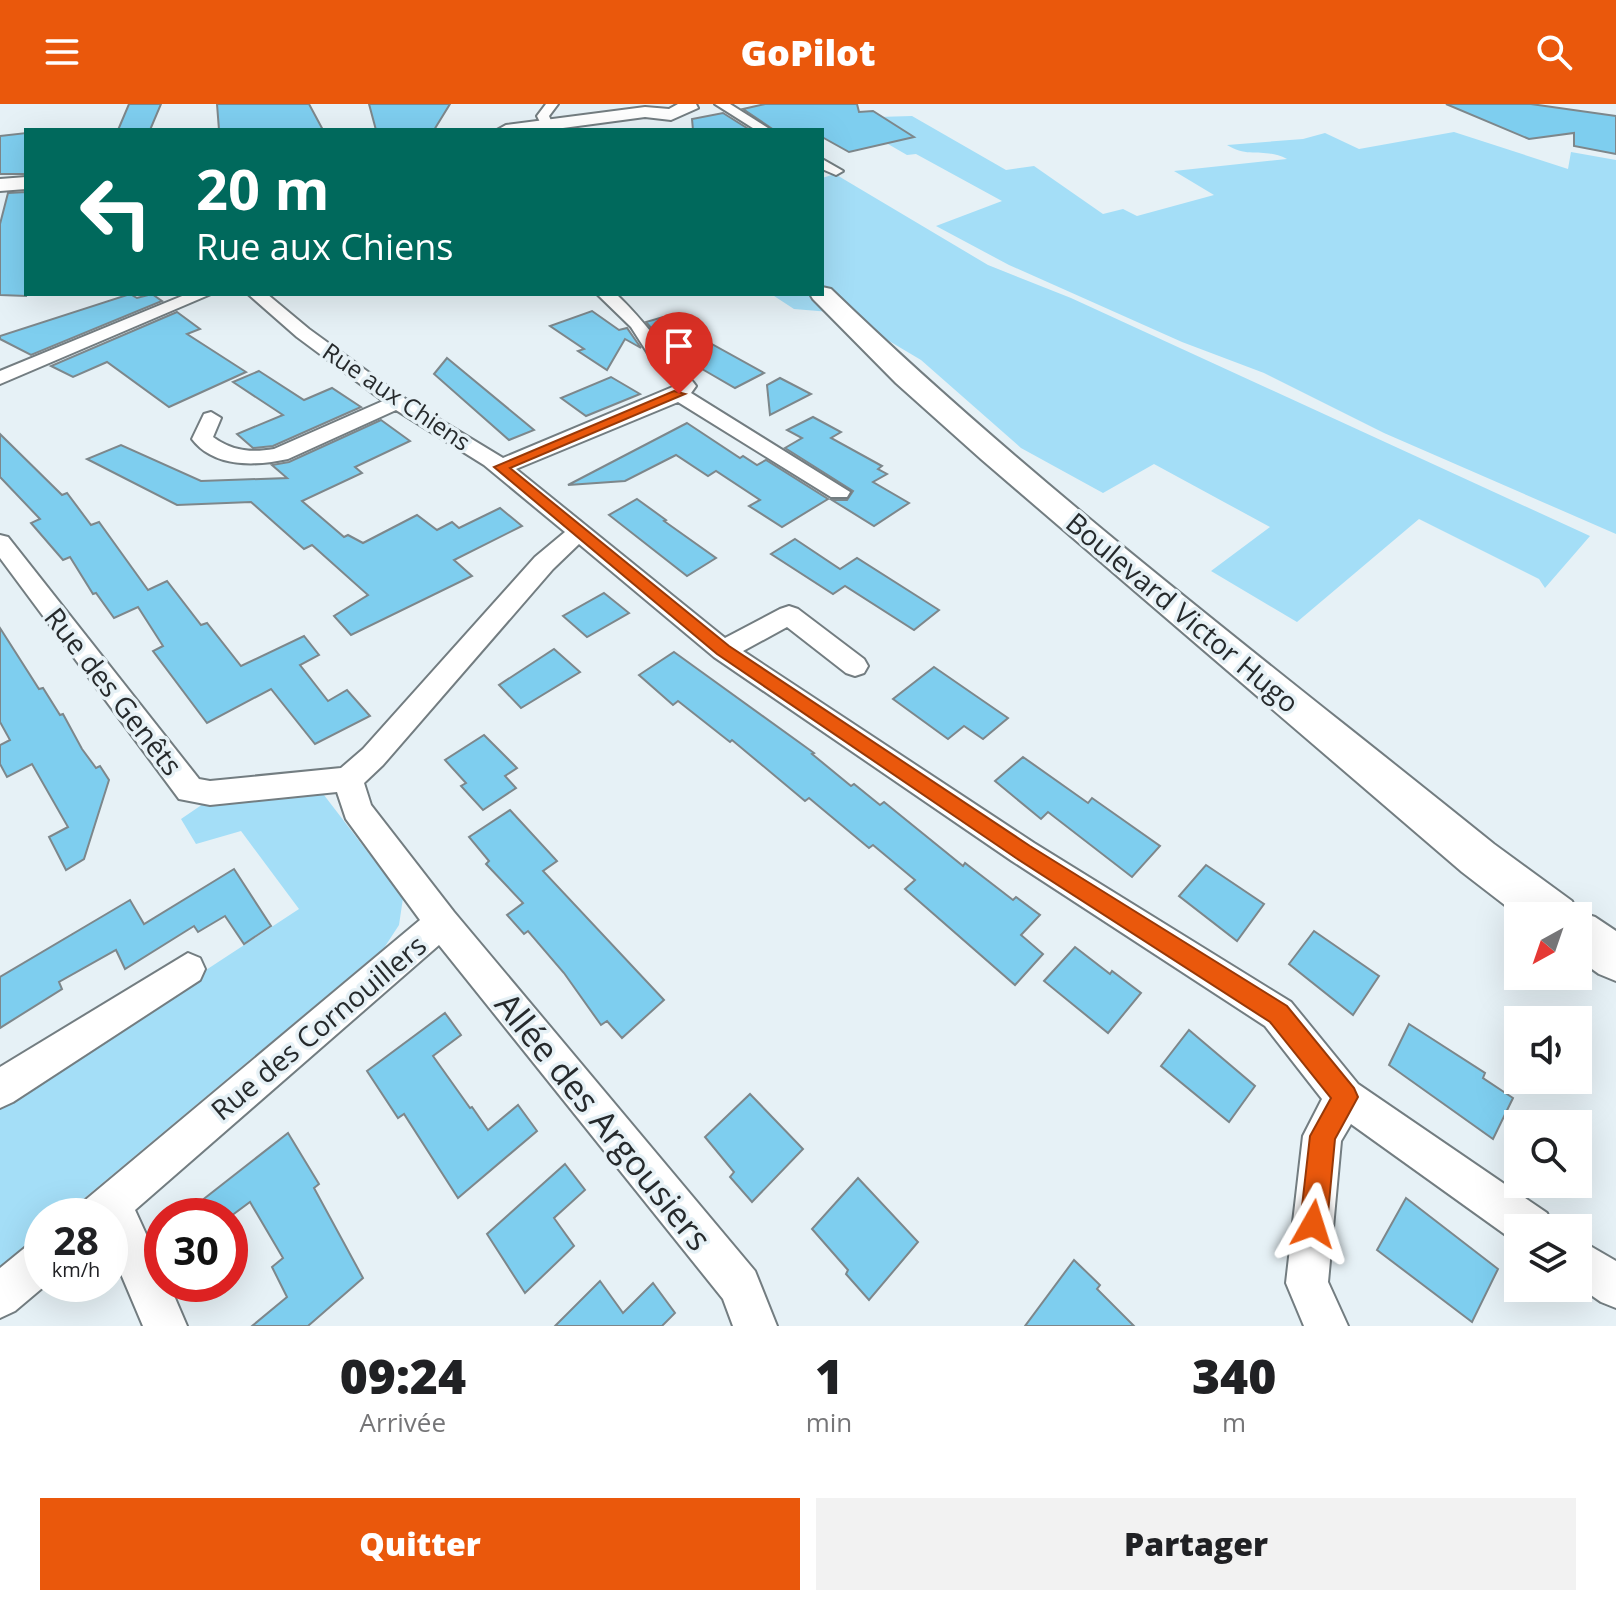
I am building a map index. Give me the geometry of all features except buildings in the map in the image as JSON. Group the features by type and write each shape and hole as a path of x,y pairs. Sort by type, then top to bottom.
{"main road":[{"path":"531,128 646,108 684,107 684,128"},
{"path":"0,185 24,183"},
{"name":"Boulevard Victor Hugo","path":"824,296 906,377 992,453 1478,858 1536,902"},
{"path":"1592,942 1616,958"}],"street":[{"path":"547,125 543,116 552,104"},
{"path":"721,104 762,128"},
{"path":"824,164 836,171"},
{"path":"0,378 197,296"},
{"name":"Rue aux Chiens","path":"259,296 303,333 397,402 466,442 501,467 723,650 1023,852 1278,1014 1345,1097 1512,1214"},
{"path":"501,467 679,394 686,386 661,359 638,324 608,296"},
{"path":"679,394 839,492"},
{"path":"211,418 202,439 211,447 233,457 262,458 280,454 397,402"},
{"path":"348,779 403,724 544,563 579,532"},
{"name":"Rue des Genêts","path":"0,542 190,790 210,793 348,779"},
{"path":"723,650 789,615 855,666"},
{"name":"Rue des Cornouillers","path":"118,1198 407,949 442,923 357,810 348,779"},
{"name":"Allée des Argousiers","path":"442,923 740,1286 755,1326"},
{"path":"0,1089 188,969"},
{"path":"1326,1326 1307,1283 1322,1136 1345,1097"},
{"path":"128,1256 165,1326"},
{"path":"1592,1270 1616,1287"},
{"path":"0,1296 24,1276"}],"shaded area":[{"path":"912,116 1006,170 1034,166 1103,214 1123,209 1137,216 1214,195 1174,171 1287,159 1242,151 1227,145 1303,139 1325,133 1359,149 1454,132 1568,169 1571,152 1616,160 1616,534 1384,433 1264,373 1182,342 1009,265 936,226 1002,201 916,154 907,155 843,118"},
{"path":"835,174 988,265 1071,298 1590,536 1545,588 1539,579 1419,519 1297,622 1211,571 1270,527 1154,464 1103,493 1021,448 921,360 842,313 794,309 774,296 824,296 824,177"},
{"path":"304,790 324,795 403,898 399,925 384,948 85,1198 24,1198 24,1248 0,1268 0,1105 299,909 241,831 196,844 181,819 203,804"}],"route":[{"path":"679,394 501,467 723,650 1023,852 1278,1014 1345,1097 1322,1136 1313,1224"}]}
